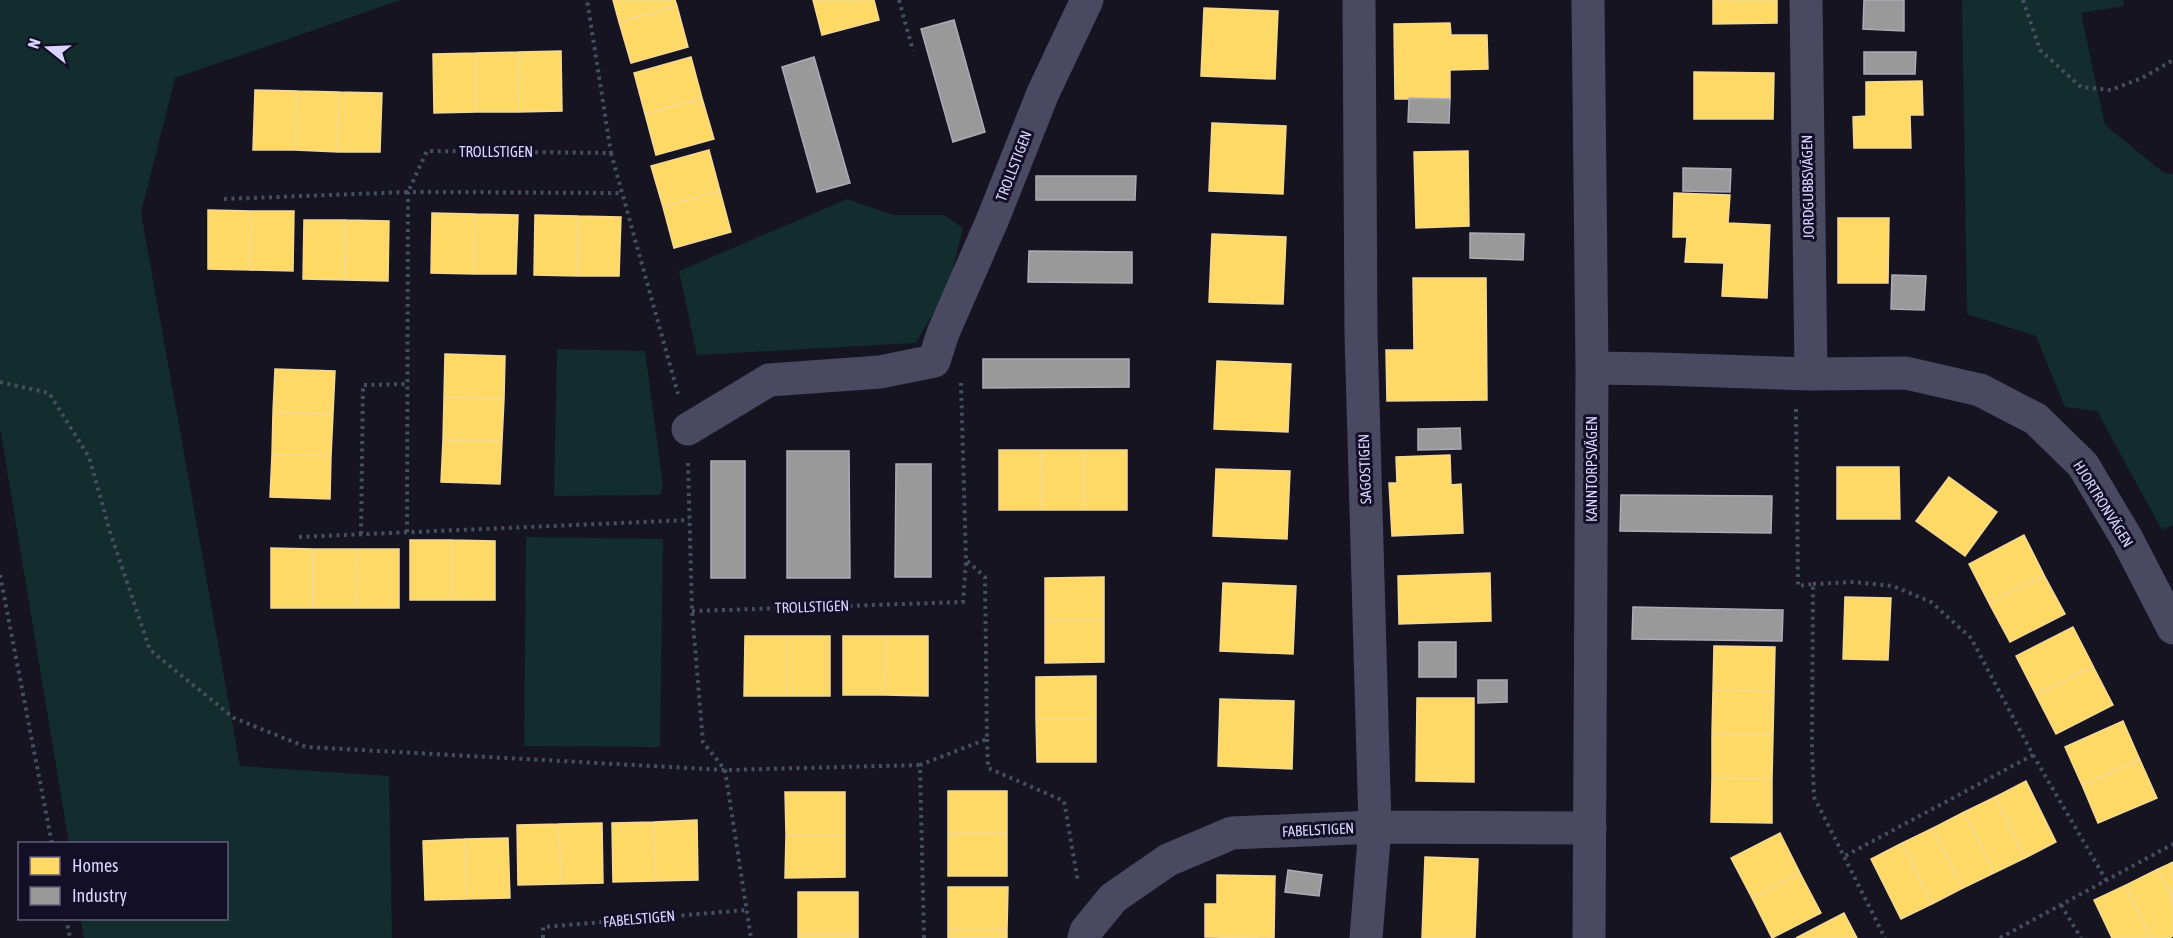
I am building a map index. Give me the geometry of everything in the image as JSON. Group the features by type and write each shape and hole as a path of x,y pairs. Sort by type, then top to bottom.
{"street":[{"name":"TROLLSTIGEN","path":"688,429 769,380 880,372 934,361 943,333 992,221 1043,93 1087,0"},
{"name":"SAGOSTIGEN","path":"1359,0 1361,333 1375,827 1366,938"},
{"name":"KANNTORPSVÄGEN","path":"1588,0 1592,368 1589,938"},
{"name":"JORDGUBBSVÄGEN","path":"1803,374 1806,0"},
{"name":"HJORTRONVÄGEN","path":"1592,368 1803,374 1906,373 1980,390 2036,419 2083,465 2127,539 2173,628"},
{"name":"FABELSTIGEN","path":"1085,935 1113,898 1168,860 1232,833 1375,827 1590,828"}],"path":[{"path":"587,0 611,153 688,429 692,611 703,742 725,770 751,938"},
{"path":"899,0 913,51"},
{"path":"2023,0 2040,50 2081,87 2111,90 2142,78 2173,60"},
{"name":"TROLLSTIGEN","path":"407,532 408,192 427,151 611,153"},
{"path":"224,200 408,192 622,193"},
{"name":"TROLLSTIGEN","path":"692,611 963,602 966,561 960,366 943,333"},
{"path":"1803,374 1797,586 1854,582 1893,586 1931,602 1971,638 2033,755 2106,880"},
{"path":"0,382 49,393 89,457 111,535 150,650 234,718 306,747 725,770 920,765 987,739"},
{"path":"361,534 363,385 408,384"},
{"path":"299,537 689,520"},
{"path":"966,561 985,577 988,768 1064,801 1085,935"},
{"path":"0,575 52,842"},
{"path":"1813,584 1814,797 1885,938"},
{"path":"1843,857 2033,755"},
{"path":"920,765 924,938"},
{"path":"2000,938 2173,844"},
{"path":"2061,905 2081,938"},
{"name":"FABELSTIGEN","path":"543,938 543,927 747,910"},
{"path":"66,920 70,938"}],"green space":[{"path":"0,0 401,0 175,78 141,213 240,766 389,776 392,938 84,938 81,920 228,920 228,842 69,842 0,428"},
{"path":"1962,0 2123,0 2124,6 2081,13 2105,125 2164,173 2173,174 2173,525 2162,530 2097,411 2065,407 2036,336 1967,314"},
{"path":"847,199 893,215 944,215 963,228 948,288 916,343 697,355 679,271"},
{"path":"557,349 645,351 663,485 660,495 554,496"},
{"path":"526,537 663,539 660,747 524,746"}],"building: Homes":[{"path":"613,0 675,0 677,6 619,22"},
{"path":"813,0 874,0 879,20 822,35"},
{"path":"1713,0 1777,0 1777,23 1713,24"},
{"path":"677,6 688,47 631,63 619,22"},
{"path":"1204,8 1278,11 1275,79 1201,76"},
{"path":"1450,23 1451,35 1487,35 1488,69 1450,70 1450,99 1395,99 1394,24"},
{"path":"561,51 562,111 519,112 518,52"},
{"path":"518,52 519,112 476,112 476,53"},
{"path":"476,53 476,112 434,113 433,54"},
{"path":"691,57 702,98 645,114 634,73"},
{"path":"1694,72 1774,73 1773,119 1694,119"},
{"path":"1922,81 1923,115 1910,115 1911,148 1854,148 1853,117 1866,116 1866,82"},
{"path":"255,90 297,91 295,150 253,150"},
{"path":"297,91 339,92 338,152 295,150"},
{"path":"339,92 382,93 380,152 338,152"},
{"path":"702,98 714,139 656,155 645,114"},
{"path":"1212,123 1286,126 1283,194 1209,191"},
{"path":"709,150 720,191 663,207 651,166"},
{"path":"1468,151 1469,226 1416,228 1414,152"},
{"path":"720,191 731,232 674,248 663,207"},
{"path":"1674,193 1730,195 1728,223 1770,225 1767,298 1722,296 1724,263 1685,262 1687,237 1673,237"},
{"path":"208,210 251,211 250,270 208,269"},
{"path":"251,211 294,211 293,271 250,270"},
{"path":"432,213 475,214 474,274 431,273"},
{"path":"475,214 518,215 516,274 474,274"},
{"path":"535,215 578,216 577,276 534,275"},
{"path":"578,216 621,217 619,276 577,276"},
{"path":"1838,218 1889,218 1888,283 1838,283"},
{"path":"304,220 346,220 345,280 303,279"},
{"path":"346,220 389,221 388,281 345,280"},
{"path":"1212,234 1286,237 1283,304 1209,302"},
{"path":"1413,278 1486,278 1487,400 1387,401 1386,350 1414,350"},
{"path":"445,354 505,356 504,399 444,397"},
{"path":"1217,361 1291,364 1288,432 1214,429"},
{"path":"275,369 335,371 333,414 273,412"},
{"path":"444,397 504,399 502,441 443,440"},
{"path":"273,412 333,414 331,456 272,455"},
{"path":"443,440 502,441 500,484 441,482"},
{"path":"999,450 1041,450 1042,510 999,510"},
{"path":"1041,450 1084,450 1084,510 1042,510"},
{"path":"1084,450 1127,450 1127,510 1084,510"},
{"path":"272,455 331,456 330,499 270,497"},
{"path":"1450,455 1451,485 1461,484 1463,533 1392,536 1389,483 1397,483 1396,457"},
{"path":"1837,467 1899,467 1900,519 1837,519"},
{"path":"1216,469 1290,471 1287,539 1213,536"},
{"path":"1949,477 1997,512 1965,556 1916,521"},
{"path":"2024,535 2044,575 1989,603 1969,564"},
{"path":"410,540 452,540 452,600 410,600"},
{"path":"452,540 495,541 495,600 452,600"},
{"path":"271,548 313,549 313,608 271,608"},
{"path":"313,549 357,549 356,608 313,608"},
{"path":"357,549 399,549 399,608 356,608"},
{"path":"1490,573 1491,621 1399,624 1398,576"},
{"path":"2044,575 2065,614 2010,642 1989,603"},
{"path":"1104,577 1104,620 1045,620 1045,578"},
{"path":"1223,583 1296,586 1293,654 1220,651"},
{"path":"1845,597 1891,598 1888,660 1843,659"},
{"path":"1045,620 1104,620 1104,662 1045,663"},
{"path":"2073,627 2093,666 2036,695 2016,656"},
{"path":"745,636 787,636 787,696 744,696"},
{"path":"787,636 830,636 830,696 787,696"},
{"path":"843,636 886,636 885,695 843,695"},
{"path":"886,636 928,636 928,696 885,695"},
{"path":"1714,646 1775,647 1774,691 1713,690"},
{"path":"2093,666 2113,705 2056,734 2036,695"},
{"path":"1096,676 1096,719 1036,719 1036,677"},
{"path":"1713,690 1774,691 1773,735 1712,734"},
{"path":"1417,698 1474,698 1474,782 1416,781"},
{"path":"1220,699 1294,701 1292,769 1218,766"},
{"path":"1036,719 1096,719 1096,762 1037,762"},
{"path":"2123,721 2140,760 2082,785 2065,747"},
{"path":"1712,734 1773,735 1772,779 1712,778"},
{"path":"2140,760 2157,798 2098,823 2082,785"},
{"path":"1712,778 1772,779 1772,823 1711,822"},
{"path":"2026,781 2056,842 2025,858 1995,797"},
{"path":"948,791 1007,791 1007,833 948,834"},
{"path":"785,792 845,792 845,835 786,835"},
{"path":"1995,797 2025,858 1994,873 1964,812"},
{"path":"1964,812 1994,873 1963,888 1933,828"},
{"path":"697,820 698,880 656,881 654,822"},
{"path":"654,822 656,881 613,882 612,823"},
{"path":"602,823 603,883 561,884 559,824"},
{"path":"559,824 561,884 518,885 517,825"},
{"path":"1933,828 1963,888 1932,904 1902,843"},
{"path":"1007,833 1007,876 948,876 948,834"},
{"path":"1780,833 1800,873 1752,898 1731,858"},
{"path":"786,835 845,835 845,877 785,878"},
{"path":"508,838 510,898 467,899 465,839"},
{"path":"465,839 467,899 425,900 423,841"},
{"path":"1902,843 1932,904 1901,919 1871,859"},
{"path":"1425,857 1478,859 1475,938 1422,938"},
{"path":"2173,862 2173,901 2158,869"},
{"path":"2158,869 2173,901 2173,936 2169,938 2151,938 2126,885"},
{"path":"1800,873 1821,913 1772,938 1752,898"},
{"path":"1217,875 1275,876 1274,938 1205,937 1205,904 1217,904"},
{"path":"2126,885 2151,938 2112,938 2094,900"},
{"path":"948,887 1008,887 1007,930 948,930"},
{"path":"798,892 858,892 858,934 798,934"},
{"path":"1844,913 1857,938 1796,938"},
{"path":"948,930 1007,930 1007,938 948,938"},
{"path":"798,934 858,934 858,938 798,938"}],"building: Industry":[{"path":"1864,0 1904,0 1904,31 1863,29"},
{"path":"954,20 985,132 953,142 921,29"},
{"path":"1864,52 1916,52 1915,74 1864,74"},
{"path":"814,57 850,183 817,192 782,67"},
{"path":"1409,98 1450,99 1449,123 1408,122"},
{"path":"1683,168 1731,169 1730,192 1683,191"},
{"path":"1036,176 1136,176 1135,200 1036,200"},
{"path":"1470,233 1524,234 1523,260 1470,258"},
{"path":"1029,251 1132,252 1132,283 1028,282"},
{"path":"1892,275 1926,276 1924,310 1891,309"},
{"path":"983,359 1129,359 1129,387 983,388"},
{"path":"1460,428 1461,449 1418,450 1418,429"},
{"path":"787,451 849,451 850,578 787,578"},
{"path":"711,461 745,461 745,578 711,578"},
{"path":"896,464 931,464 931,577 895,577"},
{"path":"1621,495 1772,496 1771,533 1620,531"},
{"path":"1633,607 1783,610 1782,641 1632,639"},
{"path":"1419,642 1456,642 1456,677 1419,677"},
{"path":"1478,680 1507,680 1507,702 1478,703"},
{"path":"1288,870 1322,875 1319,896 1285,892"}]}
